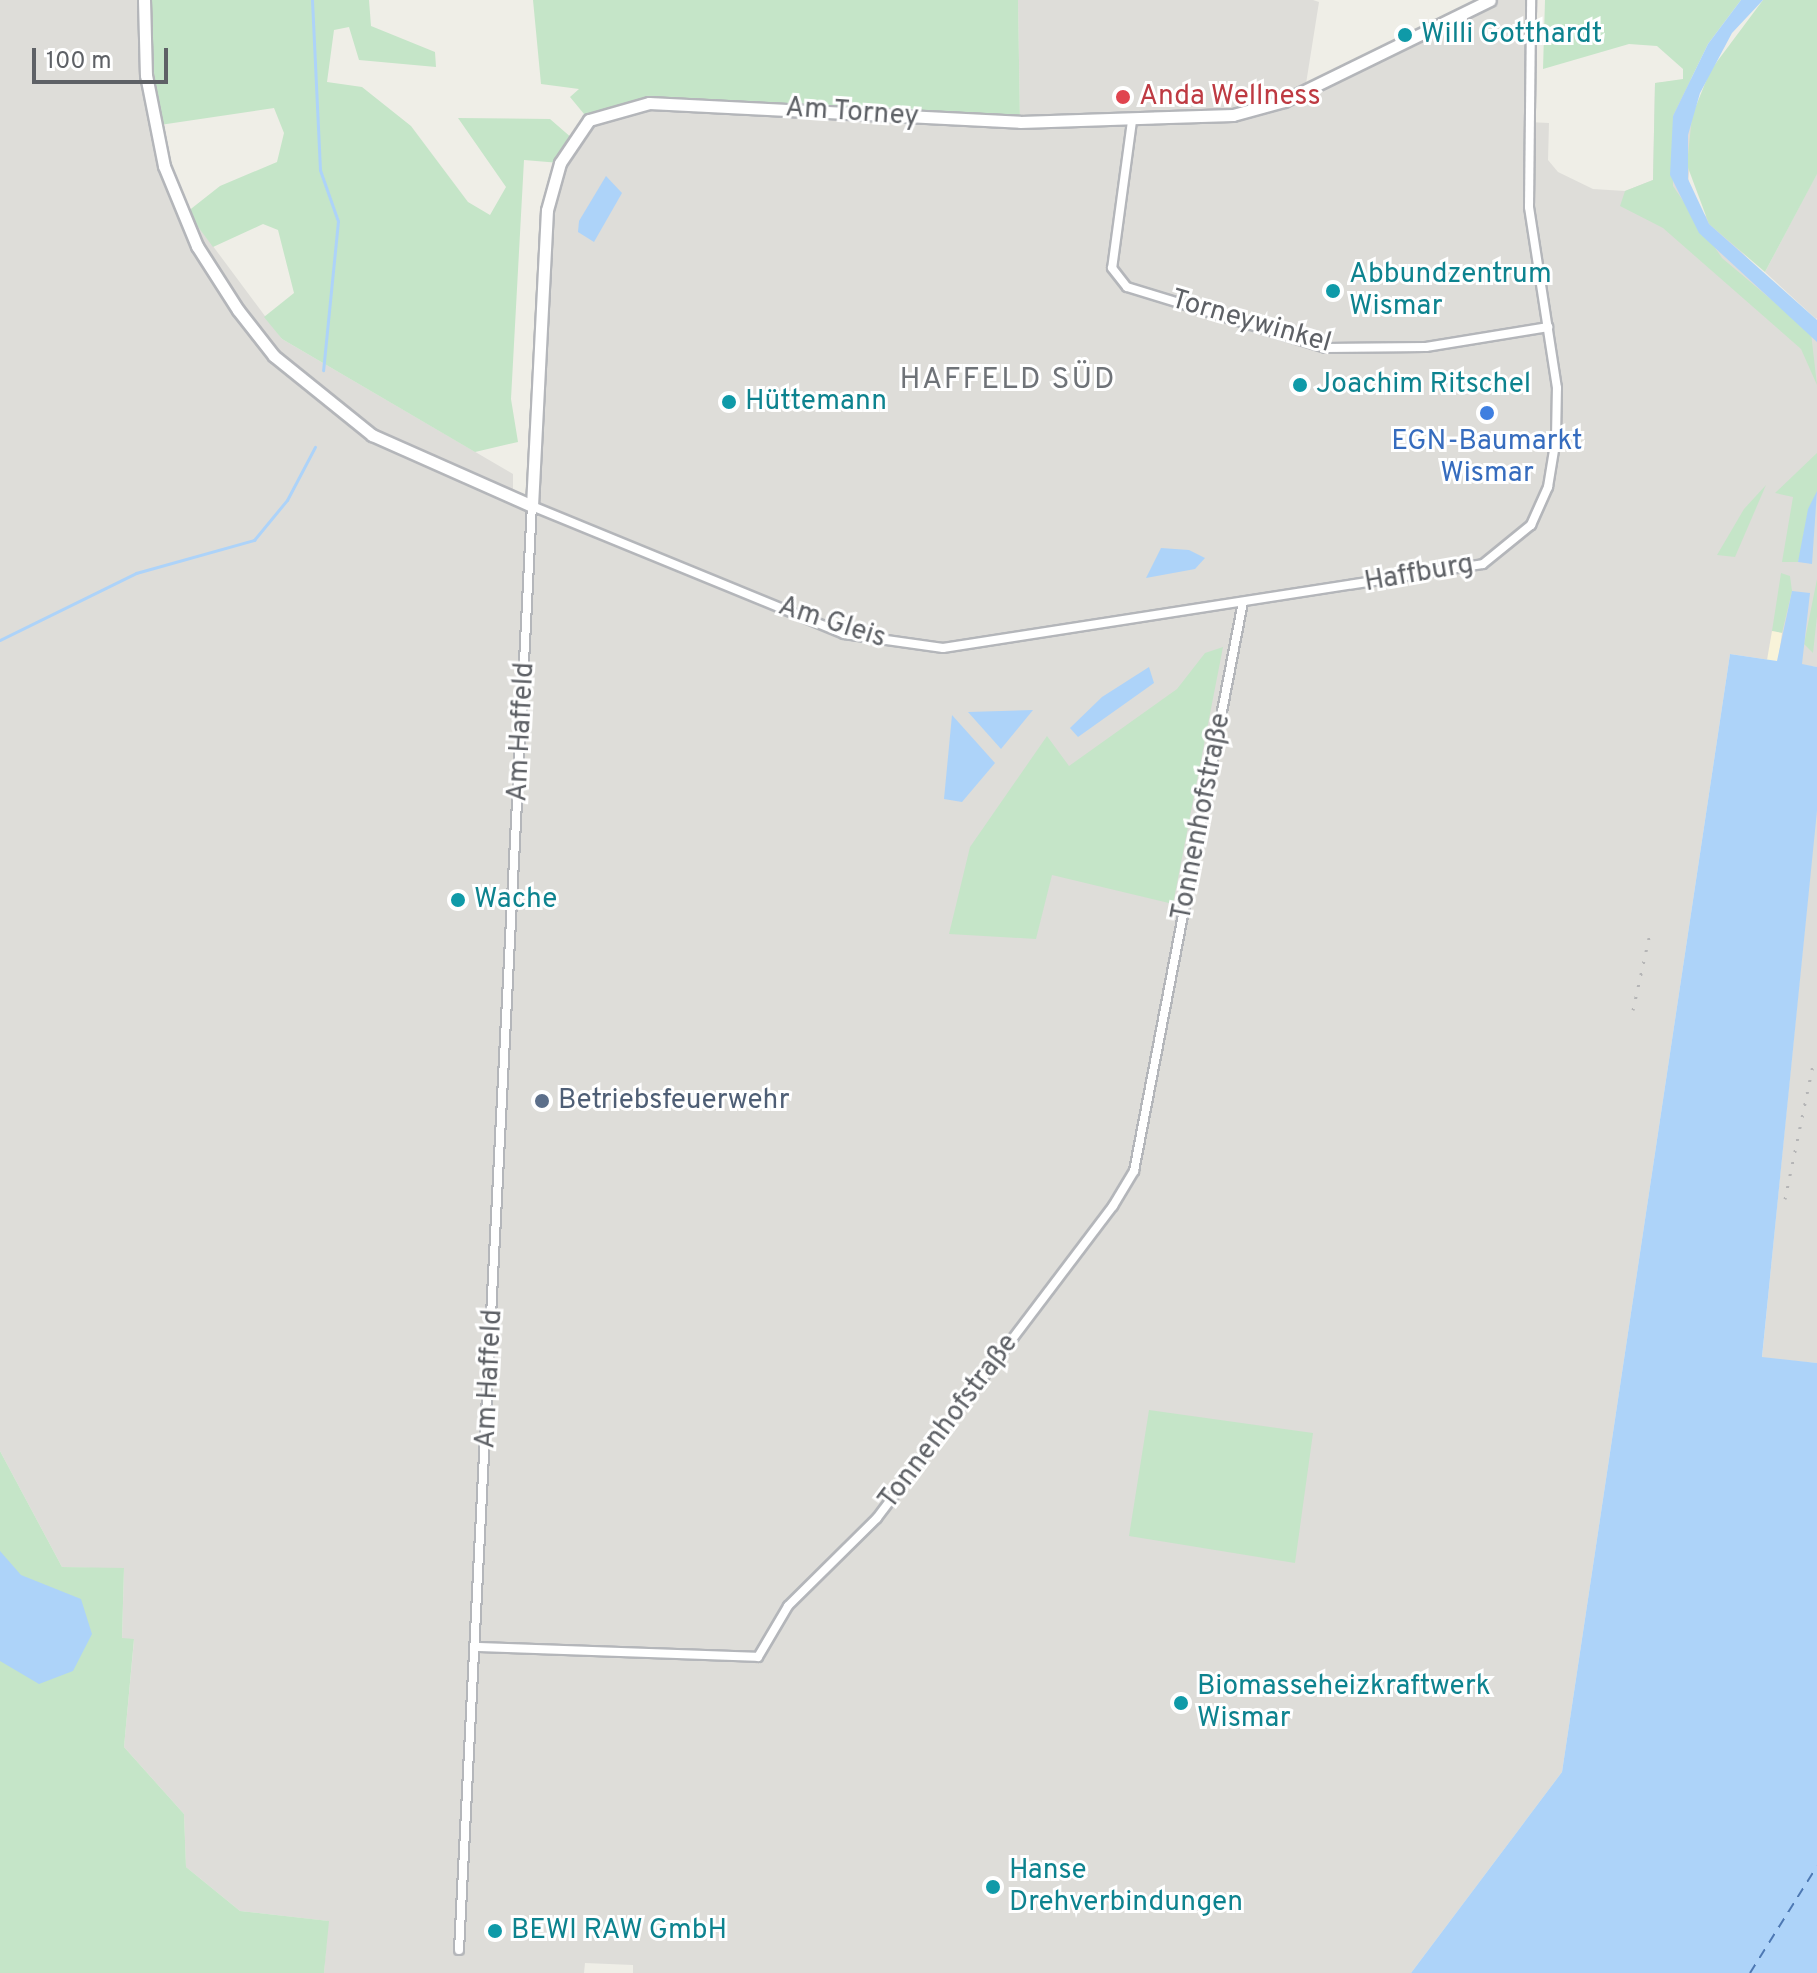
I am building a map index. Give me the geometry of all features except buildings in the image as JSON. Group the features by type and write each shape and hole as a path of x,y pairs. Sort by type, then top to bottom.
{"street":[{"path":"144,0 146,75 164,166 197,246 238,310 274,356 372,435 532,506"},
{"name":"Am Torney","path":"532,506 547,210 560,163 589,120 649,103 942,120 1132,121 1266,108 1490,0"},
{"name":"Haffburg","path":"1243,602 1459,572 1510,547 1531,525 1548,487 1557,388 1529,207 1531,0"},
{"name":"Torneywinkel","path":"1132,121 1112,268 1127,287 1326,348 1426,347 1548,327"},
{"name":"Am Gleis","path":"532,506 813,622 893,644 979,647 1243,602"},
{"name":"Am Haffeld","path":"476,1647 532,506"},
{"name":"Tonnenhofstraße","path":"476,1647 758,1657 788,1606 877,1518 1113,1206 1134,1171 1243,602"},
{"path":"459,1950 476,1647"}],"shaded area":[{"path":"0,0 144,0 144,35 175,195 282,339 513,474 513,498 531,506 552,184 589,120 649,103 1020,121 1018,0 1313,0 1319,2 1305,90 1490,0 1531,0 1528,122 1549,123 1548,160 1558,172 1593,189 1625,191 1653,180 1655,83 1697,79 1687,197 1817,328 1817,667 1730,654 1562,1772 1411,1973 633,1973 633,1965 585,1963 584,1973 324,1973 328,1921 240,1911 186,1867 184,1814 124,1747 134,1640 122,1639 124,1569 62,1567 0,1451"},
{"path":"1817,173 1817,318 1816,319 1765,272"},
{"path":"1817,804 1817,1363 1762,1358"}],"green space":[{"path":"144,0 369,0 371,26 435,52 436,67 359,60 349,27 334,30 327,82 362,87 411,126 468,202 490,215 506,187 458,118 550,119 573,139 560,163 524,160 511,399 518,442 475,452 282,339 264,317 294,293 278,230 263,224 213,247 187,212 220,186 277,162 284,133 274,108 153,126"},
{"path":"533,0 1018,0 1020,122 649,103 589,120 570,97 579,89 541,84"},
{"path":"1545,0 1741,0 1708,44 1673,116 1673,186 1722,258 1811,333 1817,385 1801,349 1663,228 1620,206 1625,191 1653,180 1655,83 1683,79 1683,69 1657,46 1629,44 1543,69"},
{"path":"1763,0 1817,0 1817,174 1765,272 1709,224 1687,165 1692,116 1710,71"},
{"path":"1817,453 1817,491 1798,562 1782,562 1793,497 1775,493"},
{"path":"1766,485 1735,557 1717,555 1744,509"},
{"path":"1781,573 1790,576 1792,591 1782,633 1772,631"},
{"path":"1817,579 1817,616 1813,653 1804,644"},
{"path":"1223,647 1173,904 1052,875 1036,939 949,934 970,847 1047,736 1069,766 1177,689 1205,653"},
{"path":"1149,1410 1313,1433 1295,1563 1129,1536"},
{"path":"0,1451 62,1567 124,1568 122,1638 134,1639 124,1747 184,1814 186,1867 240,1911 329,1921 324,1973 0,1973"}],"sand":[{"path":"1772,631 1782,633 1778,662 1767,660"}],"water":[{"path":"1741,0 1763,0 1732,33 1700,93 1688,135 1688,179 1709,224 1817,320 1817,342 1699,233 1670,175 1673,116 1708,44"},
{"path":"606,176 622,193 594,242 578,232 579,221"},
{"path":"1817,491 1812,564 1798,562 1808,509"},
{"path":"1161,548 1189,550 1205,558 1195,569 1146,578"},
{"path":"1792,591 1810,593 1802,664 1817,667 1817,811 1762,1357 1817,1363 1817,1973 1411,1973 1562,1772 1730,654 1777,661"},
{"path":"1149,667 1154,683 1078,737 1070,728 1102,697"},
{"path":"1033,710 1001,749 968,712"},
{"path":"952,715 995,763 962,802 944,799"},
{"path":"0,1551 21,1575 81,1599 92,1634 73,1671 39,1684 0,1661"}],"waterway":[{"path":"312,0 320,170 338,221 323,370"},
{"path":"0,640 136,573 254,540 287,500 315,447"}],"ferry route":[{"path":"1750,1973 1817,1866"}],"railway":[{"path":"1633,1010 1651,929"},
{"path":"1785,1199 1813,1065"}],"place":[{"name":"Willi Gotthardt","path":"1405,35"},
{"name":"Anda Wellness","path":"1123,97"},
{"name":"Abbundzentrum Wismar","path":"1333,291"},
{"name":"Joachim Ritschel","path":"1300,385"},
{"name":"Hüttemann","path":"729,402"},
{"name":"EGN-Baumarkt Wismar","path":"1487,413"},
{"name":"Wache","path":"458,900"},
{"name":"Betriebsfeuerwehr","path":"542,1101"},
{"name":"Biomasseheizkraftwerk Wismar","path":"1181,1703"},
{"name":"Hanse Drehverbindungen","path":"993,1887"},
{"name":"BEWI RAW GmbH","path":"495,1931"}],"district":[{"name":"HAFFELD SÜD","path":"1008,381"}]}
